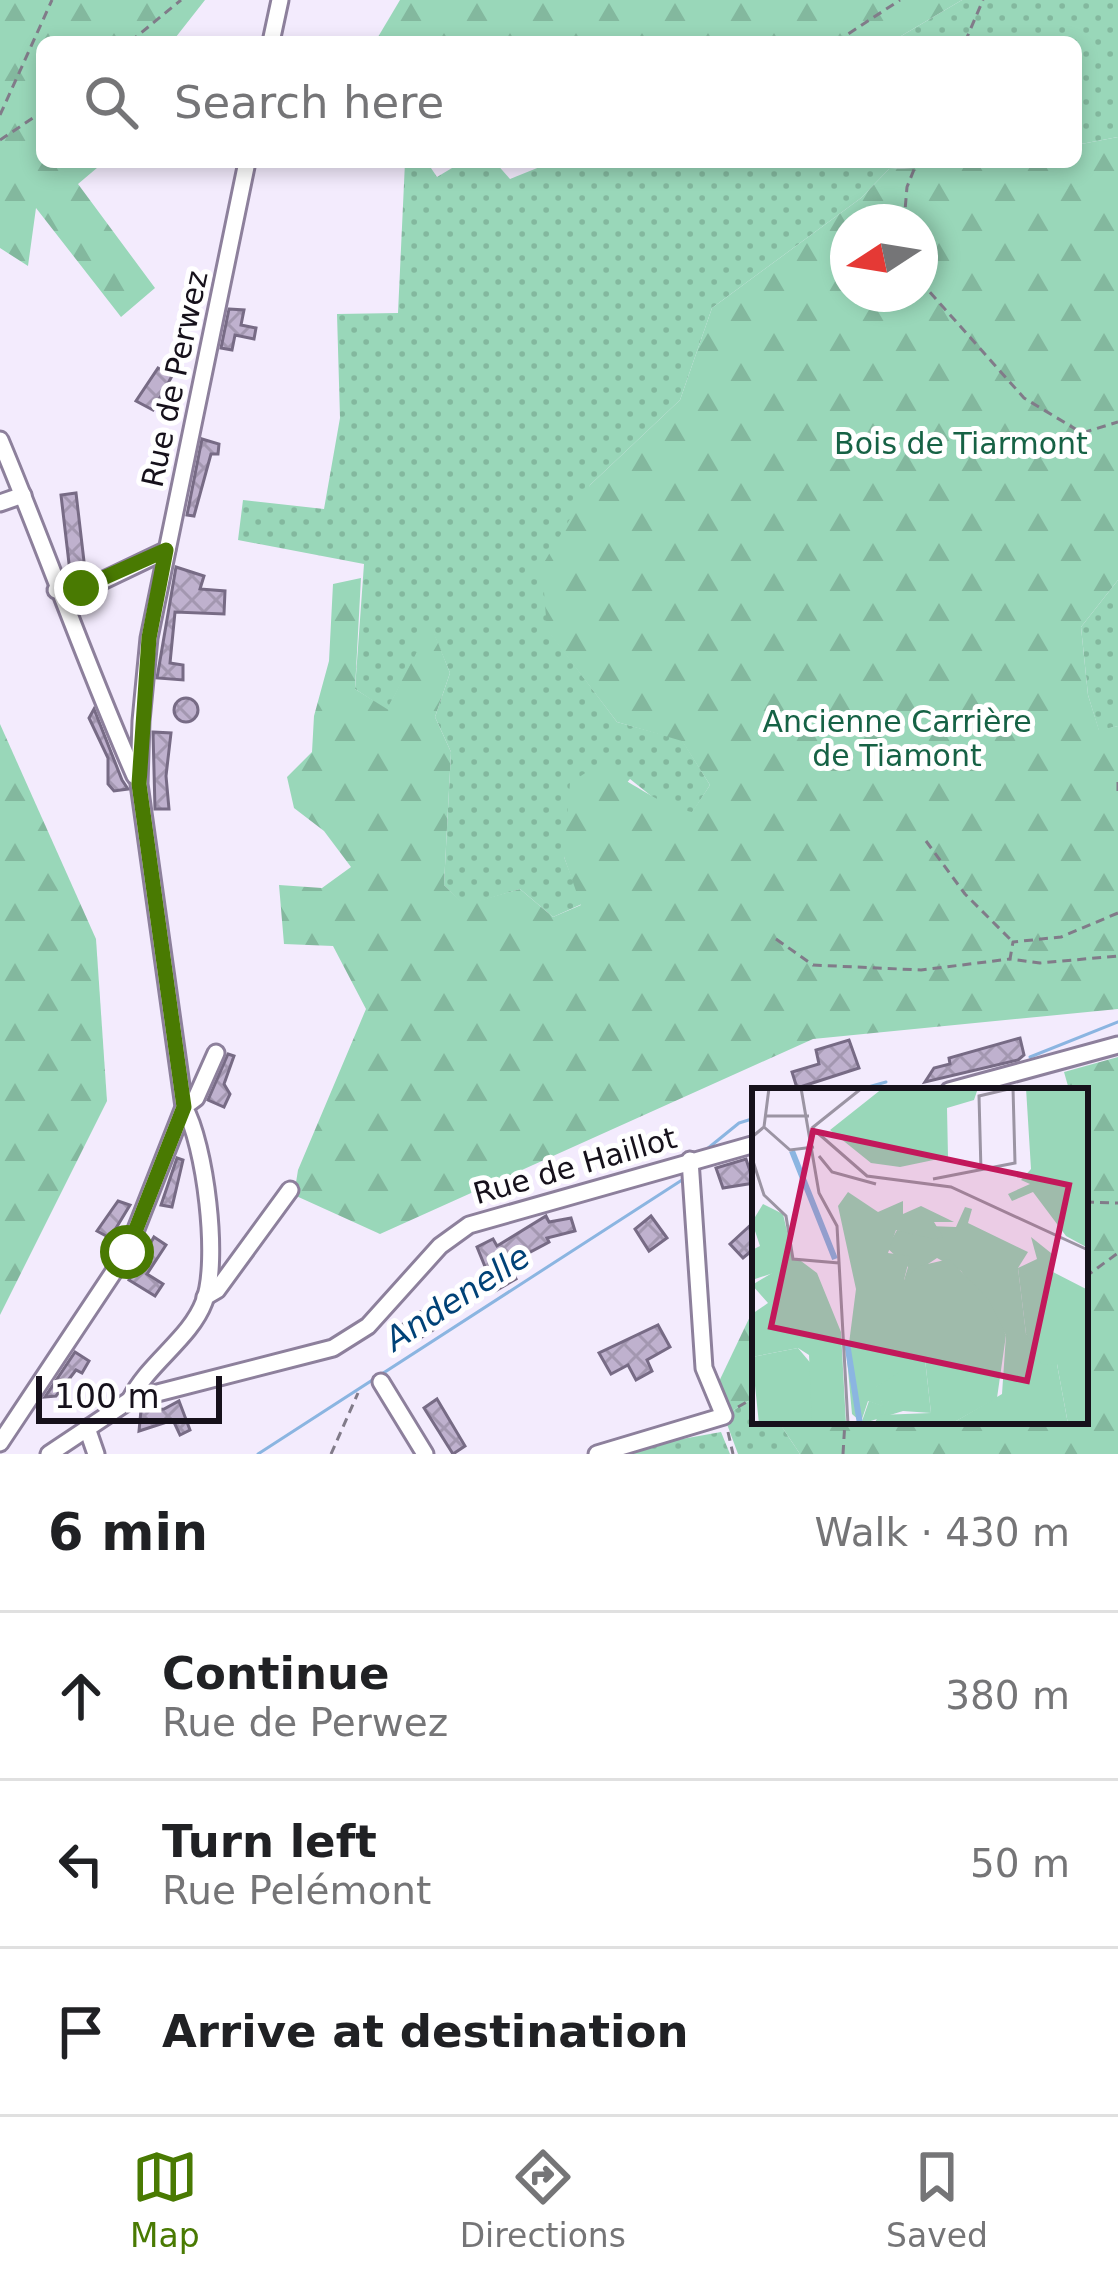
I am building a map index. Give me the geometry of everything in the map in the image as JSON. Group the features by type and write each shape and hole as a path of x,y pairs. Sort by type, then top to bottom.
{"street":[{"path":"273,36 280,0"},
{"name":"Rue de Perwez","path":"0,1443 127,1252 184,1107 139,784 149,638 247,168"},
{"path":"0,440 56,590 139,784"},
{"path":"0,503 23,496"},
{"path":"56,590 100,582 166,550"},
{"path":"960,1088 1118,1045"},
{"name":"Rue de Perwez","path":"184,1107 196,1098 216,1053"},
{"path":"130,1400 140,1378 190,1322 205,1297 209,1272 205,1196 198,1138 184,1107"},
{"name":"Rue de Haillot","path":"49,1454 130,1400 332,1348 368,1326 440,1246 469,1225 752,1145"},
{"path":"597,1454 724,1416 704,1368 690,1160"},
{"path":"205,1297 217,1290 290,1190"},
{"path":"381,1382 425,1454"},
{"path":"87,1428 96,1454"}],"path":[{"path":"0,115 52,0"},
{"path":"137,36 182,0"},
{"path":"845,36 900,0"},
{"path":"968,36 983,0"},
{"path":"0,140 36,116"},
{"path":"906,204 915,168"},
{"path":"938,301 1024,398 1082,433 1118,422"},
{"path":"1118,782 1118,791"},
{"path":"926,841 965,895 1012,941 1061,937 1118,913"},
{"path":"776,939 813,965 921,970 1010,959 1040,963 1118,956"},
{"path":"1010,959 1012,941"},
{"path":"1088,1202 1118,1203"},
{"path":"1088,1275 1118,1252"},
{"path":"331,1454 358,1393"},
{"path":"733,1454 724,1416 752,1399"},
{"path":"843,1454 844,1424"}],"green space":[{"path":"0,0 205,0 177,36 36,36 36,168 97,168 78,184 155,288 121,317 36,208 28,266 0,248"},
{"path":"400,0 962,0 901,36 379,36"},
{"path":"962,0 1118,0 1118,137 1082,144 1082,36 901,36"},
{"name":"Bois de Tiarmont","path":"1118,137 1118,580 1081,627 1088,695 1099,730 1118,726 1118,1009 813,1039 380,1234 294,1195 298,1170 366,1009 333,946 284,944 279,885 322,888 351,867 324,831 294,808 287,777 312,752 314,716 329,661 333,584 361,578 355,689 387,709 431,625 450,673 435,717 451,752 444,885 464,905 520,889 553,917 581,905 564,857 570,783 596,766 692,812 710,785 682,741 617,722 547,630 542,566 590,485 680,400 712,308 830,221 830,312 938,312 938,204 853,204 889,169 1082,168 1082,144"},
{"path":"405,168 431,168 437,177 452,168 500,168 510,179 537,168 904,168 889,169 853,204 830,204 830,221 712,308 680,400 590,485 548,630 617,722 682,740 710,785 692,813 665,807 630,779 564,857 582,904 553,917 520,889 464,906 444,885 451,752 435,717 450,673 431,627 387,710 355,689 364,564 238,540 243,500 324,509 340,418 337,314 398,313"},
{"path":"1118,580 1118,726 1099,731 1088,695 1081,627"},
{"path":"0,724 96,939 107,1101 0,1315"},
{"path":"1118,1057 1118,1454 800,1454 780,1424 1088,1424 1088,1088 1064,1088 1068,1086 1064,1072"},
{"path":"752,1312 752,1399 724,1416 714,1392"},
{"path":"752,1399 752,1424 780,1424 800,1454 738,1454 724,1416"},
{"path":"721,1432 730,1454 599,1454"}],"building":[{"path":"229,309 244,310 241,325 256,328 254,339 235,335 232,350 221,348"},
{"path":"158,368 172,376 153,410 136,401"},
{"path":"202,439 219,444 218,454 211,454 194,516 187,515"},
{"path":"76,493 85,570 70,572 61,495"},
{"path":"176,567 204,576 200,589 225,591 224,614 175,612 170,663 183,665 183,680 157,678"},
{"path":"186,698 195,701 195,719 186,722 177,719 174,710 177,701"},
{"path":"94,709 128,789 114,791 108,784 108,758 89,718"},
{"path":"153,732 171,733 166,776 169,809 155,809"},
{"path":"1020,1038 1024,1055 1018,1060 925,1082 934,1068 950,1064 949,1058"},
{"path":"849,1040 859,1068 797,1088 792,1072 819,1064 816,1050"},
{"path":"228,1054 234,1056 224,1084 230,1094 224,1107 208,1100"},
{"path":"177,1158 183,1160 172,1207 161,1205"},
{"path":"746,1159 752,1183 723,1188 716,1168"},
{"path":"118,1201 130,1205 110,1238 97,1231"},
{"path":"546,1216 549,1222 571,1218 575,1231 547,1238 549,1242 508,1264 516,1279 495,1291 477,1247 493,1239 497,1246"},
{"path":"651,1216 667,1238 649,1251 635,1229"},
{"path":"752,1224 752,1250 743,1258 730,1244"},
{"path":"154,1237 166,1245 147,1274 163,1284 155,1296 129,1280"},
{"path":"420,1312 433,1330 414,1342 403,1324"},
{"path":"658,1325 670,1347 647,1360 652,1371 636,1380 628,1365 611,1374 599,1353"},
{"path":"75,1352 89,1361 82,1373 76,1370 56,1396 45,1397"},
{"path":"437,1399 465,1446 453,1454 424,1408"},
{"path":"179,1401 190,1430 180,1435 173,1420 139,1431 141,1410 164,1409"}],"waterway":[{"name":"Andenelle","path":"1030,1057 1118,1022"},
{"name":"Andenelle","path":"865,1088 886,1082"},
{"name":"Andenelle","path":"707,1149 739,1123 752,1119"},
{"name":"Andenelle","path":"258,1454 682,1180"}],"route":[{"path":"81,588 166,550 149,638 139,784 184,1107 127,1252"}],"park label":[{"name":"Ancienne Carrière de Tiamont","path":"897,739"}]}
